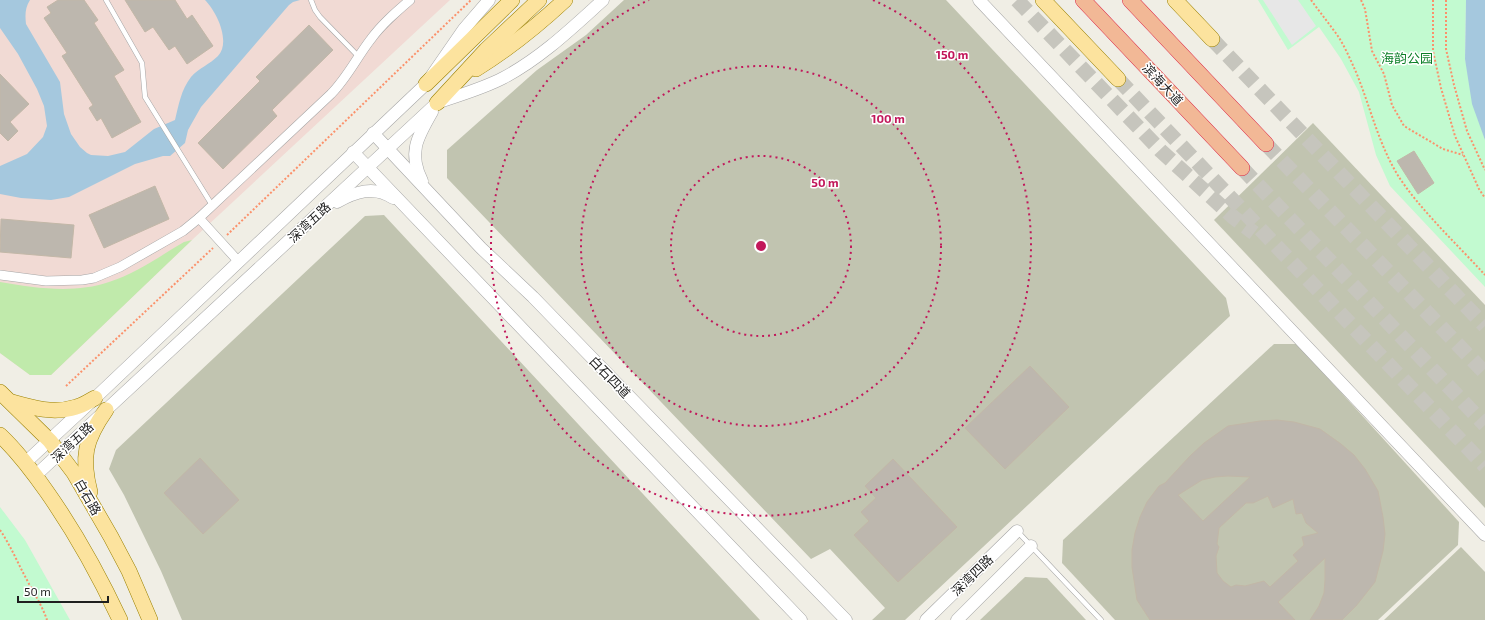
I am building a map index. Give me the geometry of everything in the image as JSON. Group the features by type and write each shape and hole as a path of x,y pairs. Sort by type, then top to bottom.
{"highway":[{"name":"滨海大道","path":"1083,0 1242,168"},
{"path":"1130,0 1266,144"}],"main road":[{"path":"426,84 512,0"},
{"path":"437,103 486,50 539,0"},
{"path":"459,80 518,41 565,0"},
{"path":"1043,0 1118,79"},
{"path":"1175,0 1212,39"},
{"path":"5,397 32,408 47,410 61,410 76,407 95,398"},
{"name":"白石路","path":"5,397 50,441 74,473 129,571 150,620"},
{"path":"93,505 86,479 86,451 90,437 106,410"},
{"path":"0,435 26,462 65,517 107,591 120,620"}],"street":[{"path":"0,275 46,281 71,281 94,278 120,267 183,231 213,206 331,94 359,57 369,40 385,22 410,0"},
{"name":"深湾五路","path":"26,462 50,441 426,84 464,29 489,0"},
{"name":"深湾五路","path":"36,476 437,103 478,89 504,77 536,57 563,36 603,0"},
{"path":"979,0 1485,535"},
{"path":"426,190 417,172 414,153 420,135 437,103"},
{"name":"白石四道","path":"374,133 481,248 532,297 846,620"},
{"path":"353,152 801,620"},
{"path":"322,210 360,191 372,190 389,195 404,207"},
{"path":"199,218 239,262"},
{"name":"深湾四路","path":"926,620 1017,531"},
{"name":"深湾四路","path":"957,620 1031,546"}],"lane":[{"path":"106,0 142,63 145,97 213,206"},
{"path":"311,0 315,10 359,57"},
{"path":"1017,531 1101,620"}],"path":[{"path":"66,386 220,241 471,0"},
{"path":"1311,0 1321,15 1336,32 1356,73 1389,158 1397,173 1408,190 1424,209 1485,275"},
{"path":"1361,0 1365,9 1372,51 1384,74 1392,105 1404,126 1443,149 1464,155"},
{"path":"1433,0 1433,51 1441,88 1455,136 1479,190 1485,198"},
{"path":"1446,0 1446,49 1454,85 1467,131 1485,170"},
{"path":"0,530 42,606 47,620"}],"shaded area":[{"path":"0,0 450,0 192,240 51,375 30,375 0,353"},
{"path":"624,0 946,0 1226,298 1230,316 905,620 872,620 885,608 830,549 811,559 447,178 447,150 537,70 586,35"},
{"path":"1263,0 1298,0 1316,26 1292,45"},
{"path":"1313,123 1485,305 1485,508 1214,220"},
{"path":"384,215 760,620 182,620 161,571 124,495 109,469 116,450 365,216"},
{"path":"1274,344 1297,344 1459,522 1458,545 1378,620 1115,620 1062,563 1063,540"},
{"path":"1461,547 1485,572 1485,620 1384,620"},
{"path":"1025,577 1047,578 1086,620 980,620"}],"green space":[{"name":"海韵公园","path":"1258,0 1466,0 1465,59 1485,140 1485,287 1390,186 1376,155 1359,92 1341,59 1319,27 1288,50"},
{"path":"192,240 51,375 30,375 0,353 0,282 54,289 96,286 119,279 184,242"},
{"path":"0,507 25,540 70,620 0,620"}],"water":[{"path":"0,0 30,0 26,12 26,24 60,82 64,114 71,134 80,147 87,153 91,155 108,156 125,152 154,129 175,120 181,97 191,77 218,56 222,50 223,35 221,27 210,5 205,0 300,0 289,5 201,107 188,130 185,143 170,156 163,156 135,164 69,197 51,200 21,198 0,194 0,166 27,154 43,137 47,126 44,106 37,89 18,54 0,28"},
{"path":"1466,0 1485,0 1485,140 1472,104 1465,59"}],"building":[{"path":"58,0 84,0 98,20 94,23 124,70 114,76 141,122 112,138 101,118 97,121 89,108 93,105 62,56 67,53 44,18 51,13 47,7"},
{"path":"125,0 175,0 187,19 192,15 213,46 187,64 175,46 169,50 153,27 145,32"},
{"path":"309,25 333,50 272,110 277,116 223,169 198,143 260,81 256,77"},
{"path":"0,74 29,104 10,122 18,131 8,141 0,133"},
{"path":"1414,151 1434,183 1418,194 1397,161"},
{"path":"155,186 169,219 104,248 89,215"},
{"path":"1,219 74,225 71,258 0,252"},
{"path":"1030,366 1069,407 1005,469 965,428"},
{"path":"1277,420 1294,422 1320,429 1354,455 1365,469 1378,491 1385,534 1383,551 1375,582 1356,606 1342,620 1310,620 1319,606 1324,593 1325,558 1278,602 1295,620 1150,620 1137,600 1132,567 1132,550 1135,533 1147,502 1159,486 1165,483 1204,443 1228,426","holes":["1228,476 1250,477 1203,521 1178,495 1202,480","1268,496 1273,508 1293,499 1296,514 1302,513 1306,523 1318,533 1302,537 1304,545 1293,555 1298,561 1270,587 1264,581 1245,586 1236,585 1231,587 1223,581 1217,573 1216,556 1219,547 1217,544 1219,528 1246,503 1253,503"]},
{"path":"200,458 239,500 203,534 164,493"},
{"path":"893,459 957,527 898,582 854,535 869,521 861,512 876,498 865,486"}],"tunnel":[{"path":"1017,0 1161,151 1233,217 1254,233"},
{"path":"1212,39 1485,326"},
{"path":"1118,79 1485,466"},
{"path":"1266,144 1485,373"},
{"path":"1242,168 1485,425"}]}
